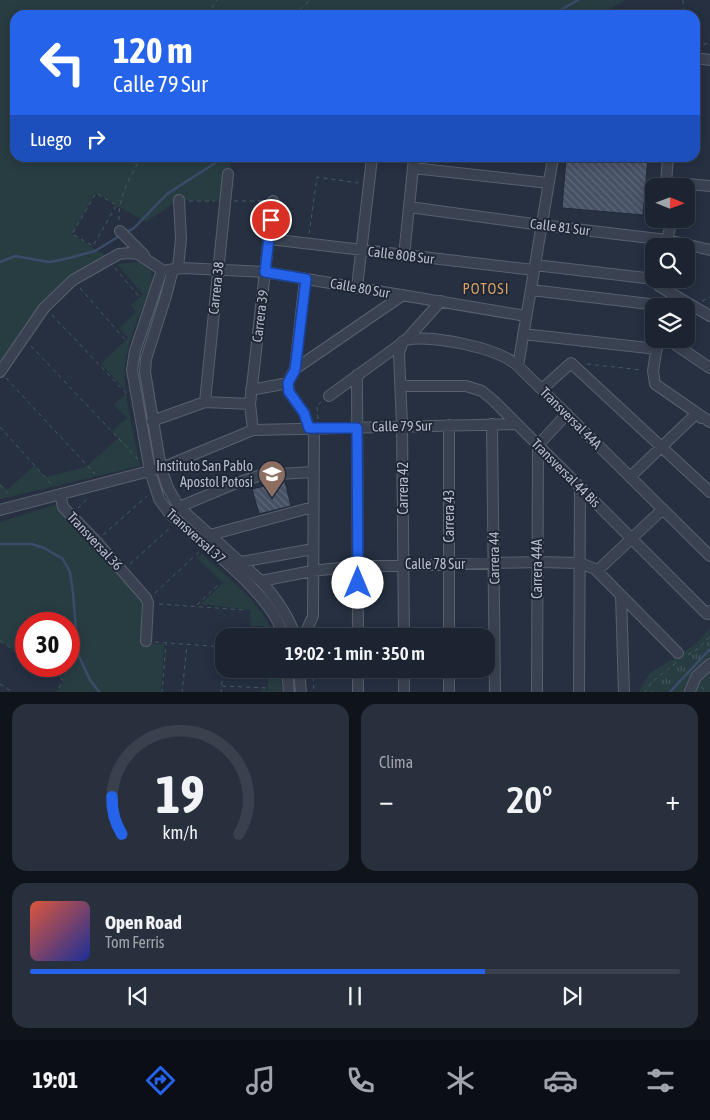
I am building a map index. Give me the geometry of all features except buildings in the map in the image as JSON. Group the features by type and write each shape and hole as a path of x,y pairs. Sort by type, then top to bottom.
{"street":[{"path":"357,287 372,162"},
{"path":"518,366 552,162"},
{"path":"666,178 668,162"},
{"path":"404,256 414,163 548,183"},
{"name":"Carrera 38","path":"205,402 228,174"},
{"path":"695,186 710,186"},
{"path":"0,372 44,308 73,280 119,254 130,252 171,269 181,239 179,200"},
{"name":"Carrera 39","path":"253,430 250,404 251,390 273,201"},
{"name":"Calle 81 Sur","path":"409,206 645,240"},
{"path":"120,231 150,261"},
{"name":"Calle 80B Sur","path":"269,239 404,256 645,279"},
{"name":"Calle 81 Sur","path":"695,248 710,250"},
{"name":"Calle 80 Sur","path":"171,269 265,272 526,316"},
{"name":"Transversal 37","path":"171,269 150,309 135,351 132,370 155,489 159,499 170,514 257,592 276,616 280,628"},
{"name":"Transversal 37","path":"171,269 170,285 146,359 146,386 161,468 168,488 180,507 261,581"},
{"path":"306,279 295,370 288,383 289,392 314,428 313,616 308,628"},
{"path":"670,288 710,316"},
{"path":"531,290 645,304"},
{"path":"295,370 403,295"},
{"path":"329,396 404,340 441,301"},
{"path":"524,334 645,343"},
{"name":"Transversal 44A","path":"404,340 421,338 476,346 501,354 518,366 542,389 710,556"},
{"name":"Carrera 42","path":"404,340 399,353 402,426 404,628"},
{"path":"657,348 653,380 658,387 710,422"},
{"path":"680,348 710,368"},
{"path":"542,389 571,363 710,492"},
{"path":"357,375 358,628"},
{"path":"251,390 288,383"},
{"name":"Transversal 44 Bis","path":"400,386 466,386 482,392 708,612"},
{"path":"152,421 205,402 250,404"},
{"path":"630,477 697,413"},
{"path":"697,413 710,428"},
{"path":"538,445 567,414"},
{"name":"Carrera 44","path":"492,424 495,692"},
{"name":"Calle 79 Sur","path":"0,510 161,468 253,430 516,424"},
{"name":"Carrera 43","path":"449,425 449,628"},
{"name":"Carrera 44A","path":"537,692 538,445"},
{"path":"180,507 234,484 261,475 313,472"},
{"path":"579,692 580,488"},
{"name":"Transversal 36","path":"60,494 61,504 123,571 147,602"},
{"path":"210,535 313,507"},
{"path":"597,571 662,509"},
{"path":"241,562 313,549"},
{"name":"Calle 78 Sur","path":"261,581 312,571 358,566 537,562 580,563"},
{"path":"580,563 591,566 597,571 680,657"},
{"path":"261,581 284,610 292,628"},
{"path":"621,595 624,692"},
{"path":"146,641 147,602"},
{"path":"690,691 696,677 710,664"},
{"path":"288,678 289,692"},
{"path":"300,678 301,692"},
{"path":"358,678 358,692"},
{"path":"404,678 404,692"},
{"path":"449,678 449,692"}],"path":[{"path":"299,10 310,0"},
{"path":"120,231 119,207 127,183 139,162"},
{"path":"308,244 317,177 369,184"},
{"path":"116,206 93,246 72,234 96,193 119,207"},
{"path":"108,260 150,309"},
{"path":"73,280 135,351"},
{"path":"44,308 138,406"},
{"path":"24,338 150,471"},
{"path":"571,363 653,371"},
{"path":"0,372 103,483"},
{"path":"314,428 317,405 329,396"},
{"path":"0,427 60,494"},
{"path":"0,485 18,505"},
{"path":"96,541 155,489"},
{"path":"70,515 90,496"},
{"path":"123,571 167,531"},
{"path":"147,602 206,546"},
{"path":"197,606 218,585"},
{"path":"147,602 245,610"},
{"path":"644,692 652,682 680,657 699,648 710,636"},
{"path":"0,641 15,651"},
{"path":"146,641 215,646"},
{"path":"162,692 166,642"},
{"path":"182,692 187,644"},
{"path":"56,692 63,680 58,677"},
{"path":"221,692 223,678"},
{"path":"313,678 314,692"},
{"path":"0,684 14,692"},
{"path":"222,686 267,688"},
{"path":"259,692 260,688"}],"green space":[{"path":"0,0 626,0 608,10 10,10 10,162 231,162 222,201 179,200 146,222 95,193 72,234 114,261 69,289 63,295 49,310 0,376"},
{"path":"138,262 149,268 152,280 127,353 125,363 126,391 101,364 128,338 120,328 136,312 131,305 143,294 117,264"},
{"path":"126,393 140,466 0,499 0,483 7,490 35,465 45,477 86,467 118,438 112,431 127,418 114,405"},
{"path":"55,505 141,600 141,638 148,643 164,644 161,692 57,692 64,680 59,677 80,677 80,612 15,612 15,650 0,641 0,522"},
{"path":"202,554 233,581 262,613 270,628 251,626 250,610 201,604 223,583 197,558"},
{"path":"710,628 710,692 639,692 650,673 696,644"},
{"path":"268,678 281,678 282,692 260,692 260,690 268,690"}],"waterway":[{"path":"561,10 578,0"},
{"path":"126,232 133,229 167,194 217,162"},
{"path":"0,262 15,256 49,262 65,259 95,251 121,235"},
{"path":"0,544 32,544 44,548 63,559 70,572 78,654 90,680 99,692"},
{"path":"670,692 710,649"}],"place":[{"name":"Instituto San Pablo Apostol Potosi","path":"272,498"}],"district":[{"name":"POTOSI","path":"486,289"}],"route":[{"path":"271,220 265,272 306,279 295,370 288,383 289,392 298,402 309,428 357,428 358,583"}]}
